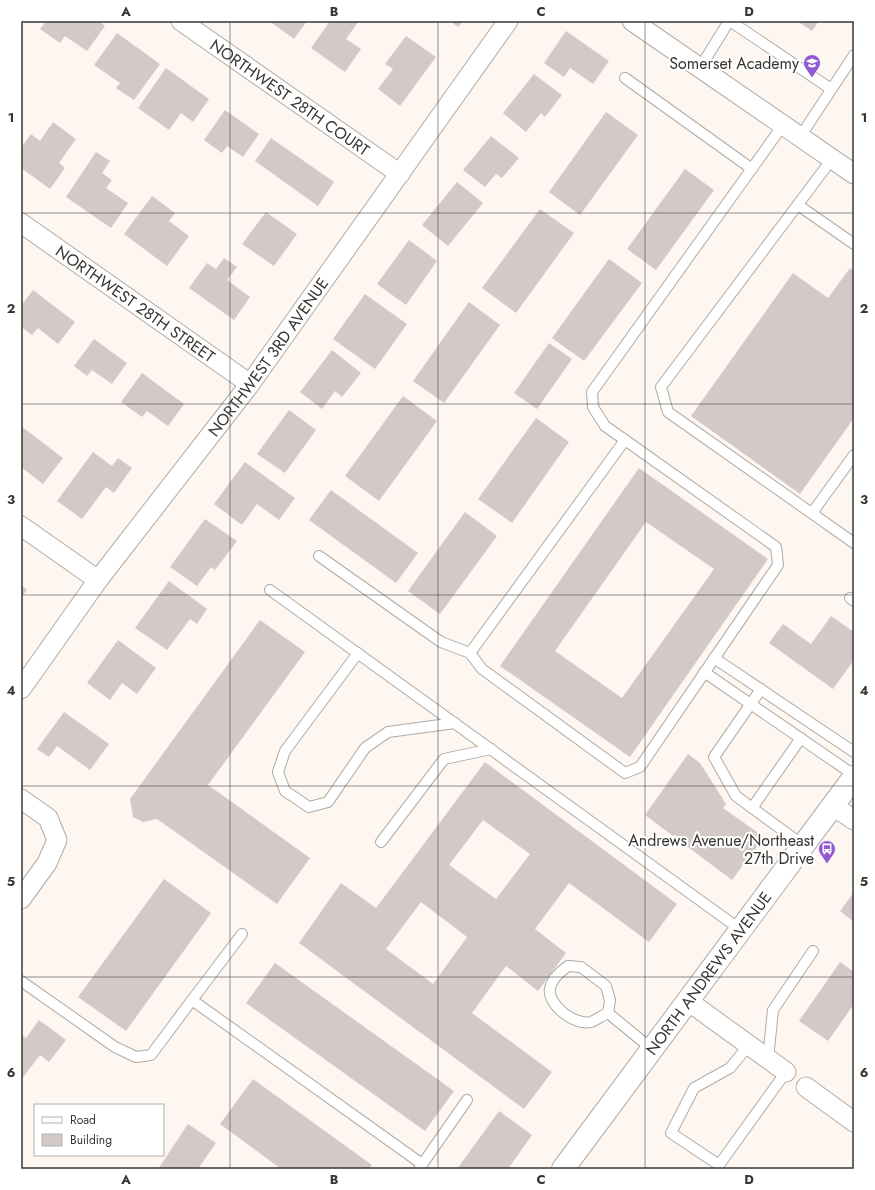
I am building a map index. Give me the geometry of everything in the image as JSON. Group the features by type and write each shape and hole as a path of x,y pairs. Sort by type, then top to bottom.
{"main road":[{"name":"NORTH ANDREWS AVENUE","path":"563,1169 804,846 854,776"}],"street":[{"name":"NORTHWEST 28TH COURT","path":"181,21 400,174"},
{"name":"NORTHWEST 3RD AVENUE","path":"21,689 98,580 250,384 508,21"},
{"path":"632,21 854,174"},
{"name":"NORTHWEST 28TH STREET","path":"21,223 250,384"},
{"path":"21,526 98,580"},
{"path":"21,799 48,818 57,840 46,863 21,899"},
{"path":"833,806 854,820"},
{"path":"688,1001 786,1072"},
{"path":"806,1088 854,1122"}],"lane":[{"path":"700,68 730,21 830,89"},
{"path":"800,137 830,89 854,55"},
{"path":"625,78 752,169"},
{"path":"319,556 440,642 470,653 482,669 625,773 640,767 778,565 776,547 605,426 593,407 592,392 783,125"},
{"path":"832,159 661,388 668,412 854,543"},
{"path":"798,205 854,244"},
{"path":"470,653 625,440"},
{"path":"812,513 854,455"},
{"path":"270,590 741,930"},
{"path":"358,653 285,751 278,772 285,791 309,807 328,802 365,748 388,732 455,723"},
{"path":"714,658 854,752"},
{"path":"704,672 854,776"},
{"path":"761,689 714,757 736,796 804,846"},
{"path":"752,808 801,738"},
{"path":"381,842 444,759 491,749"},
{"path":"21,981 115,1048 136,1057 151,1055 242,934"},
{"path":"768,1059 772,1010 813,951"},
{"path":"568,966 581,967 606,986 610,1000 608,1013 591,1022 577,1021 562,1011 552,1001 550,987 557,974 568,966"},
{"path":"192,1000 420,1167 467,1100"},
{"path":"608,1013 652,1049"},
{"path":"749,1045 730,1068 694,1088 671,1133 719,1164 786,1072"}],"building":[{"path":"46,21 99,21 105,26 87,51 65,36 60,43 40,29"},
{"path":"269,21 307,21 294,39"},
{"path":"330,21 358,22 346,39 361,49 345,72 311,48"},
{"path":"450,21 463,21 458,27"},
{"path":"797,21 819,21 812,31"},
{"path":"566,31 609,61 593,84 570,68 564,77 544,63"},
{"path":"117,33 160,64 134,100 116,88 120,83 94,65"},
{"path":"406,36 436,57 400,106 378,89 393,69 385,64"},
{"path":"166,68 209,99 193,122 181,113 169,130 138,108"},
{"path":"534,74 562,95 545,117 541,113 526,132 503,113"},
{"path":"225,110 259,134 243,157 227,146 222,153 204,140"},
{"path":"606,112 638,135 580,215 549,192"},
{"path":"53,122 76,139 59,163 65,168 50,189 21,168 21,148 31,134 40,141"},
{"path":"491,136 519,158 502,178 496,174 485,187 463,170"},
{"path":"271,138 334,182 318,206 255,161"},
{"path":"96,152 110,161 102,173 112,180 106,188 128,203 111,228 66,197"},
{"path":"685,169 714,190 656,270 627,249"},
{"path":"457,182 483,203 448,246 422,225"},
{"path":"152,196 175,213 169,221 189,236 167,266 124,234"},
{"path":"540,209 574,233 516,313 482,288"},
{"path":"266,212 297,234 274,266 242,244"},
{"path":"409,240 437,261 406,305 377,284"},
{"path":"224,258 237,267 227,280 250,297 234,320 189,288 207,263 216,269"},
{"path":"609,259 642,283 584,361 552,338"},
{"path":"850,268 854,271 854,418 800,494 691,416 793,273 828,298"},
{"path":"33,290 75,322 58,344 38,328 32,335 21,327 21,306"},
{"path":"365,294 407,324 375,369 333,339"},
{"path":"469,302 500,325 444,403 413,381"},
{"path":"94,339 127,363 112,384 92,370 87,376 74,366"},
{"path":"549,343 572,359 537,409 514,393"},
{"path":"332,350 361,373 342,397 335,391 322,409 300,392"},
{"path":"142,373 184,404 168,426 147,411 142,417 121,402"},
{"path":"403,396 437,421 379,501 345,476"},
{"path":"289,410 316,430 285,473 257,454"},
{"path":"536,418 569,442 512,523 478,499"},
{"path":"21,426 63,458 43,484 21,467"},
{"path":"93,452 112,466 118,458 132,468 114,493 106,487 82,519 57,501"},
{"path":"245,462 295,498 279,520 257,504 242,525 214,504"},
{"path":"639,468 768,559 630,757 500,666","holes":["646,522 714,569 622,698 555,651"]},
{"path":"331,490 418,553 396,583 309,520"},
{"path":"465,512 497,536 440,614 408,591"},
{"path":"205,519 237,541 215,570 211,567 197,586 170,567"},
{"path":"169,581 207,609 197,624 190,619 167,650 135,628"},
{"path":"21,585 27,590 21,597"},
{"path":"831,616 854,632 854,660 833,689 769,643 783,624 811,644"},
{"path":"260,620 305,652 208,785 310,858 277,904 157,819 143,822 133,817 130,799"},
{"path":"118,640 156,668 137,694 122,683 110,700 87,683"},
{"path":"64,712 109,744 90,770 57,746 49,757 37,749"},
{"path":"688,754 700,763 726,804 723,808 764,837 732,880 645,815"},
{"path":"485,762 677,904 649,942 569,883 535,929 566,953 538,991 506,966 472,1013 552,1072 524,1109 299,943 341,883 376,908","holes":["483,820 530,854 496,899 449,865","421,902 467,937 433,984 386,949"]},
{"path":"164,879 211,913 126,1031 78,997"},
{"path":"854,892 854,922 840,911"},
{"path":"840,962 854,972 854,1004 828,1041 799,1021"},
{"path":"275,963 454,1091 425,1131 246,1003"},
{"path":"39,1020 66,1040 49,1062 40,1055 21,1080 21,1034 26,1038"},
{"path":"253,1079 372,1165 369,1169 281,1169 220,1124"},
{"path":"499,1111 532,1135 508,1169 457,1169"},
{"path":"188,1124 216,1143 198,1169 158,1169"}],"place":[{"name":"Somerset Academy","path":"812,78"},
{"name":"Andrews Avenue/Northeast 27th Drive","path":"827,864"}]}
